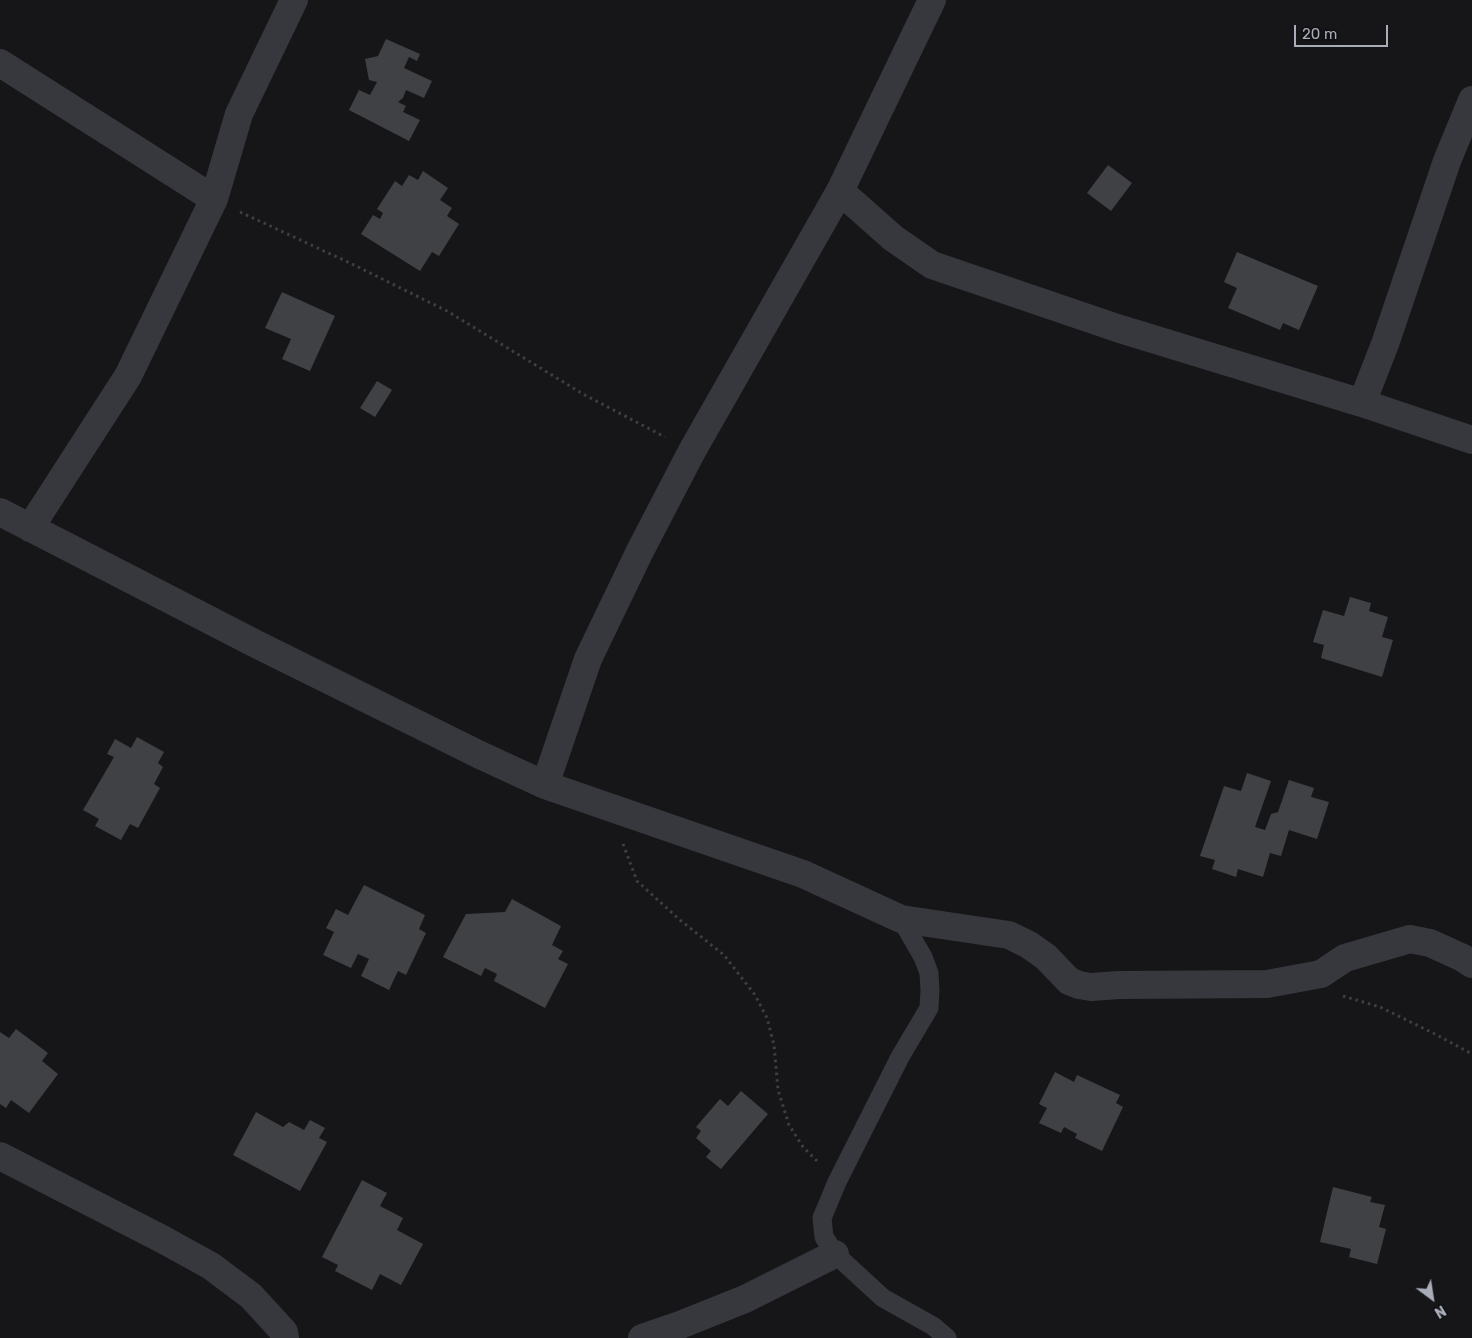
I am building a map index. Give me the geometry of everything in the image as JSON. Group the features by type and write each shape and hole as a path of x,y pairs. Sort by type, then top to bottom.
{"street":[{"path":"30,528 128,376 214,200 239,114 294,0"},
{"path":"545,785 588,659 640,551 692,451 840,191 932,0"},
{"path":"0,63 214,200"},
{"path":"1362,403 1388,335 1447,160 1472,100"},
{"path":"840,191 893,238 932,265 1117,328 1362,403 1472,440"},
{"path":"0,512 265,648 545,785 803,874 901,919 1009,936 1029,945 1046,956 1069,981 1091,987 1119,985 1267,984 1321,974 1345,958 1410,939 1430,943 1472,964"},
{"path":"0,1156 211,1266 251,1296 284,1332 285,1338"},
{"path":"642,1338 745,1299 835,1254"}],"lane":[{"path":"901,919 923,957 930,974 928,1008 900,1057 836,1182 822,1218 824,1237 835,1254 883,1298 933,1326 947,1338"}],"path":[{"path":"214,200 350,263 447,311 583,394 692,451"},
{"path":"613,809 626,856 637,882 724,955 754,995 767,1018 774,1045 778,1090 789,1125 803,1147 836,1182"},
{"path":"1321,974 1341,995 1380,1007 1472,1054"}],"building":[{"path":"386,39 420,54 417,61 409,57 404,68 432,81 424,98 406,90 403,98 398,102 406,106 403,112 420,120 409,141 349,110 359,90 370,95 377,82 369,80 365,59 378,56"},
{"path":"1108,165 1132,183 1111,211 1087,193"},
{"path":"423,171 448,188 440,200 452,208 447,216 459,224 439,256 432,252 420,271 361,234 373,215 380,219 383,213 377,209 395,181 402,186 409,175 418,180"},
{"path":"1237,252 1318,286 1299,330 1283,323 1280,330 1228,308 1237,288 1224,282"},
{"path":"282,292 335,316 310,371 282,359 291,339 265,328"},
{"path":"377,381 392,390 375,417 360,408"},
{"path":"1350,597 1371,603 1369,611 1388,617 1382,637 1393,640 1382,677 1321,658 1324,645 1313,642 1323,610 1344,616"},
{"path":"137,737 164,752 158,763 163,767 154,784 160,788 138,828 130,824 121,840 95,826 99,819 83,810 114,757 107,754 115,739 131,748"},
{"path":"1247,773 1271,781 1255,827 1265,830 1271,814 1278,812 1289,780 1314,788 1311,797 1329,802 1317,839 1289,830 1281,856 1270,853 1263,877 1238,869 1236,877 1212,869 1215,860 1200,856 1224,786 1241,791"},
{"path":"364,885 425,915 419,929 426,933 406,975 398,971 389,990 361,976 369,959 358,954 351,968 323,955 334,932 326,928 336,909 348,915"},
{"path":"512,899 561,926 552,945 563,951 558,959 568,964 545,1008 494,981 497,974 485,968 481,976 443,957 466,914 505,912"},
{"path":"16,1029 48,1053 42,1061 58,1074 29,1113 11,1100 6,1108 0,1104 0,1032 9,1038"},
{"path":"1055,1072 1074,1082 1077,1075 1120,1095 1116,1103 1123,1107 1102,1151 1075,1138 1077,1134 1064,1127 1061,1133 1039,1123 1047,1108 1039,1104"},
{"path":"741,1091 768,1114 721,1169 706,1157 711,1151 696,1138 701,1131 696,1127 720,1099 728,1106"},
{"path":"256,1112 283,1127 289,1122 304,1130 310,1120 325,1128 319,1138 327,1142 300,1191 233,1155"},
{"path":"362,1180 387,1193 380,1206 403,1218 397,1230 423,1244 401,1285 380,1274 372,1290 335,1271 338,1265 322,1257"},
{"path":"1333,1187 1372,1197 1370,1202 1385,1205 1379,1227 1386,1229 1377,1264 1349,1257 1351,1249 1320,1242"}]}
